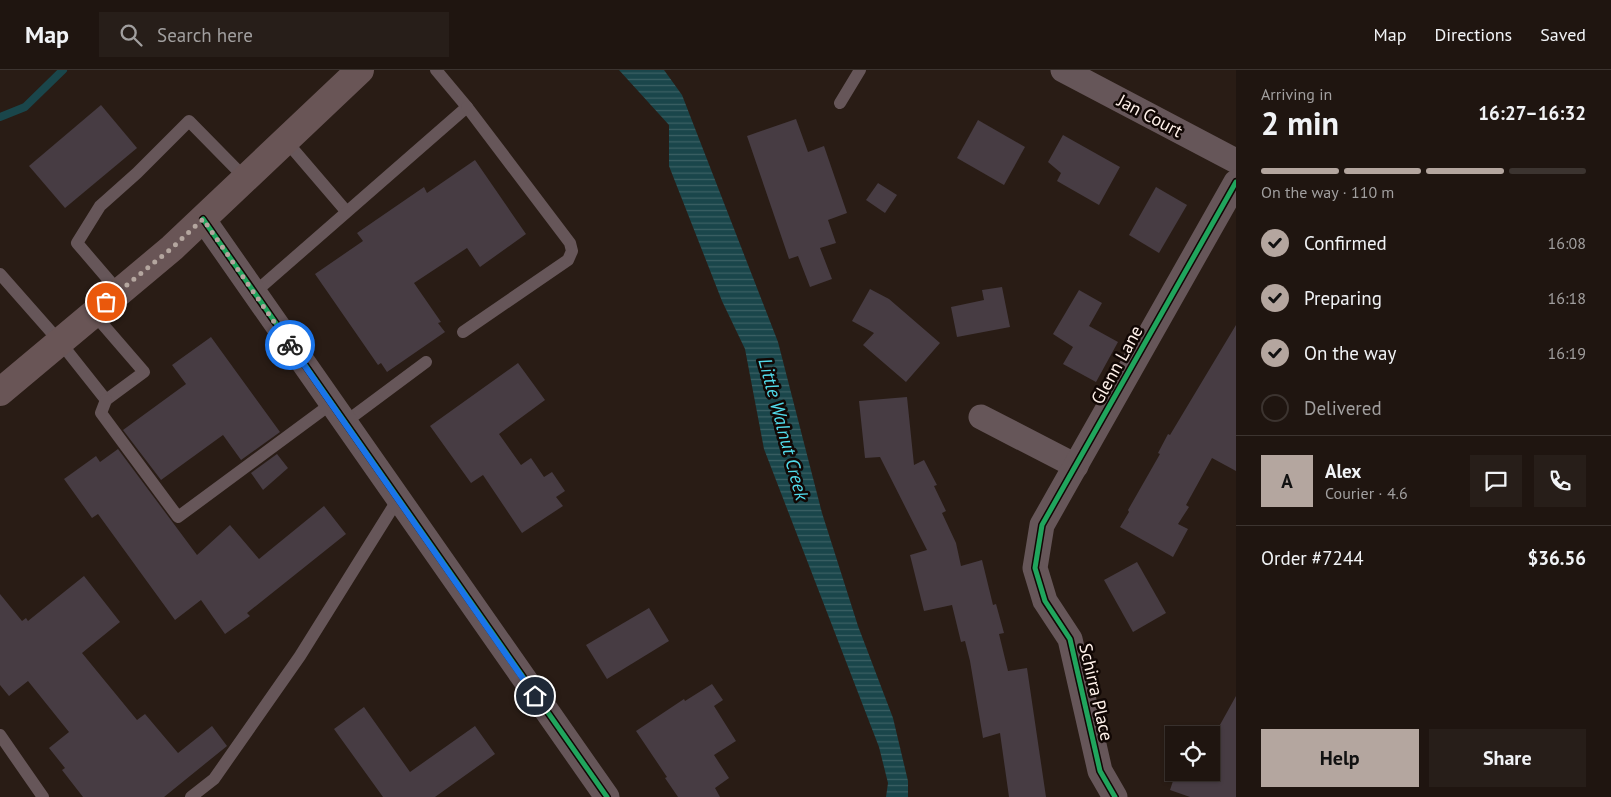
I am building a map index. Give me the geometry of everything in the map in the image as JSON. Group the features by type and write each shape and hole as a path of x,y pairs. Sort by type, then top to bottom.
{"main road":[{"path":"0,392 172,248 360,70"}],"street":[{"name":"Jan Court","path":"1063,70 1236,161"},
{"name":"Glenn Lane","path":"1035,568 1042,525 1236,182"},
{"path":"203,219 606,797"},
{"path":"982,417 1076,466"},
{"name":"Schirra Place","path":"1035,568 1045,601 1070,639 1100,771 1115,797"}],"lane":[{"path":"436,70 467,107 570,243 572,251 568,260 463,332"},
{"path":"840,103 860,70"},
{"path":"254,293 467,107"},
{"path":"119,292 77,242 100,206 138,173 189,121 246,179"},
{"path":"286,141 346,211"},
{"path":"0,274 60,342 106,400"},
{"path":"93,313 144,372 106,400 101,413 178,517 338,413 426,362"},
{"path":"191,797 214,779 300,656 398,499"},
{"path":"0,735 43,797"}],"water":[{"name":"Little Walnut Creek","path":"619,70 664,70 682,95 778,342 822,513 858,626 893,718 908,781 908,797 886,797 888,783 879,747 764,449 745,349 722,301 669,166 669,125"}],"building":[{"path":"101,105 137,148 65,208 29,166"},
{"path":"796,119 808,152 824,146 847,213 828,220 836,243 820,248 832,279 810,287 798,256 789,259 747,136"},
{"path":"978,120 1025,147 1004,185 957,158"},
{"path":"1063,135 1120,167 1099,205 1057,181 1061,173 1048,162"},
{"path":"475,160 526,234 480,267 467,248 414,283 441,322 438,323 445,332 387,372 381,363 378,365 315,274 363,241 357,233 424,187 427,193"},
{"path":"878,183 897,195 885,213 866,200"},
{"path":"1156,187 1187,205 1159,253 1129,235"},
{"path":"1002,287 1010,327 957,337 951,307 984,300 982,290"},
{"path":"870,289 889,299 940,343 906,382 863,345 874,333 852,321"},
{"path":"1079,290 1102,303 1089,326 1118,342 1096,382 1063,364 1073,347 1053,334"},
{"path":"1236,325 1236,471 1212,458 1186,505 1189,507 1178,524 1188,529 1173,557 1120,527 1160,454 1158,453 1168,434 1170,435"},
{"path":"211,337 280,432 241,460 223,435 161,480 123,430 186,384 172,365"},
{"path":"518,363 545,400 499,434 521,465 531,458 544,477 552,472 565,491 556,497 563,506 522,533 483,475 471,483 430,426"},
{"path":"907,397 914,465 924,460 937,485 934,486 946,511 942,513 956,543 961,566 982,560 993,605 996,604 1004,633 999,634 1008,671 1027,668 1046,797 1009,797 1000,733 983,738 970,661 965,641 961,642 952,605 924,611 910,555 927,550 880,457 865,458 859,401"},
{"path":"118,449 197,555 230,525 259,559 324,506 346,534 247,613 250,616 225,634 201,600 175,620 98,514 92,518 64,479 96,456 100,462"},
{"path":"277,454 288,468 263,490 251,473"},
{"path":"1137,562 1166,613 1133,632 1104,580"},
{"path":"84,576 120,622 82,653 137,720 145,714 178,753 212,726 227,746 164,797 83,797 62,770 65,768 49,748 69,732 28,681 9,696 0,685 0,594 22,621 26,618 28,621"},
{"path":"649,608 669,641 607,679 586,645"},
{"path":"712,684 723,700 714,706 736,741 714,755 729,778 715,788 720,797 678,797 636,731 684,699 685,701"},
{"path":"1236,696 1236,797 1190,797 1170,790 1173,781 1220,781 1219,726"},
{"path":"364,707 410,772 475,726 495,754 435,797 383,797 334,729"}],"waterway":[{"path":"0,117 25,107 63,70"}],"cycle path":[{"path":"1115,797 1100,771 1070,639 1045,601 1035,568 1042,525 1236,182"},
{"path":"203,219 607,797"}],"way so far":[{"path":"106,302 172,248 203,219 290,345"}],"route":[{"path":"290,345 535,696"}]}
